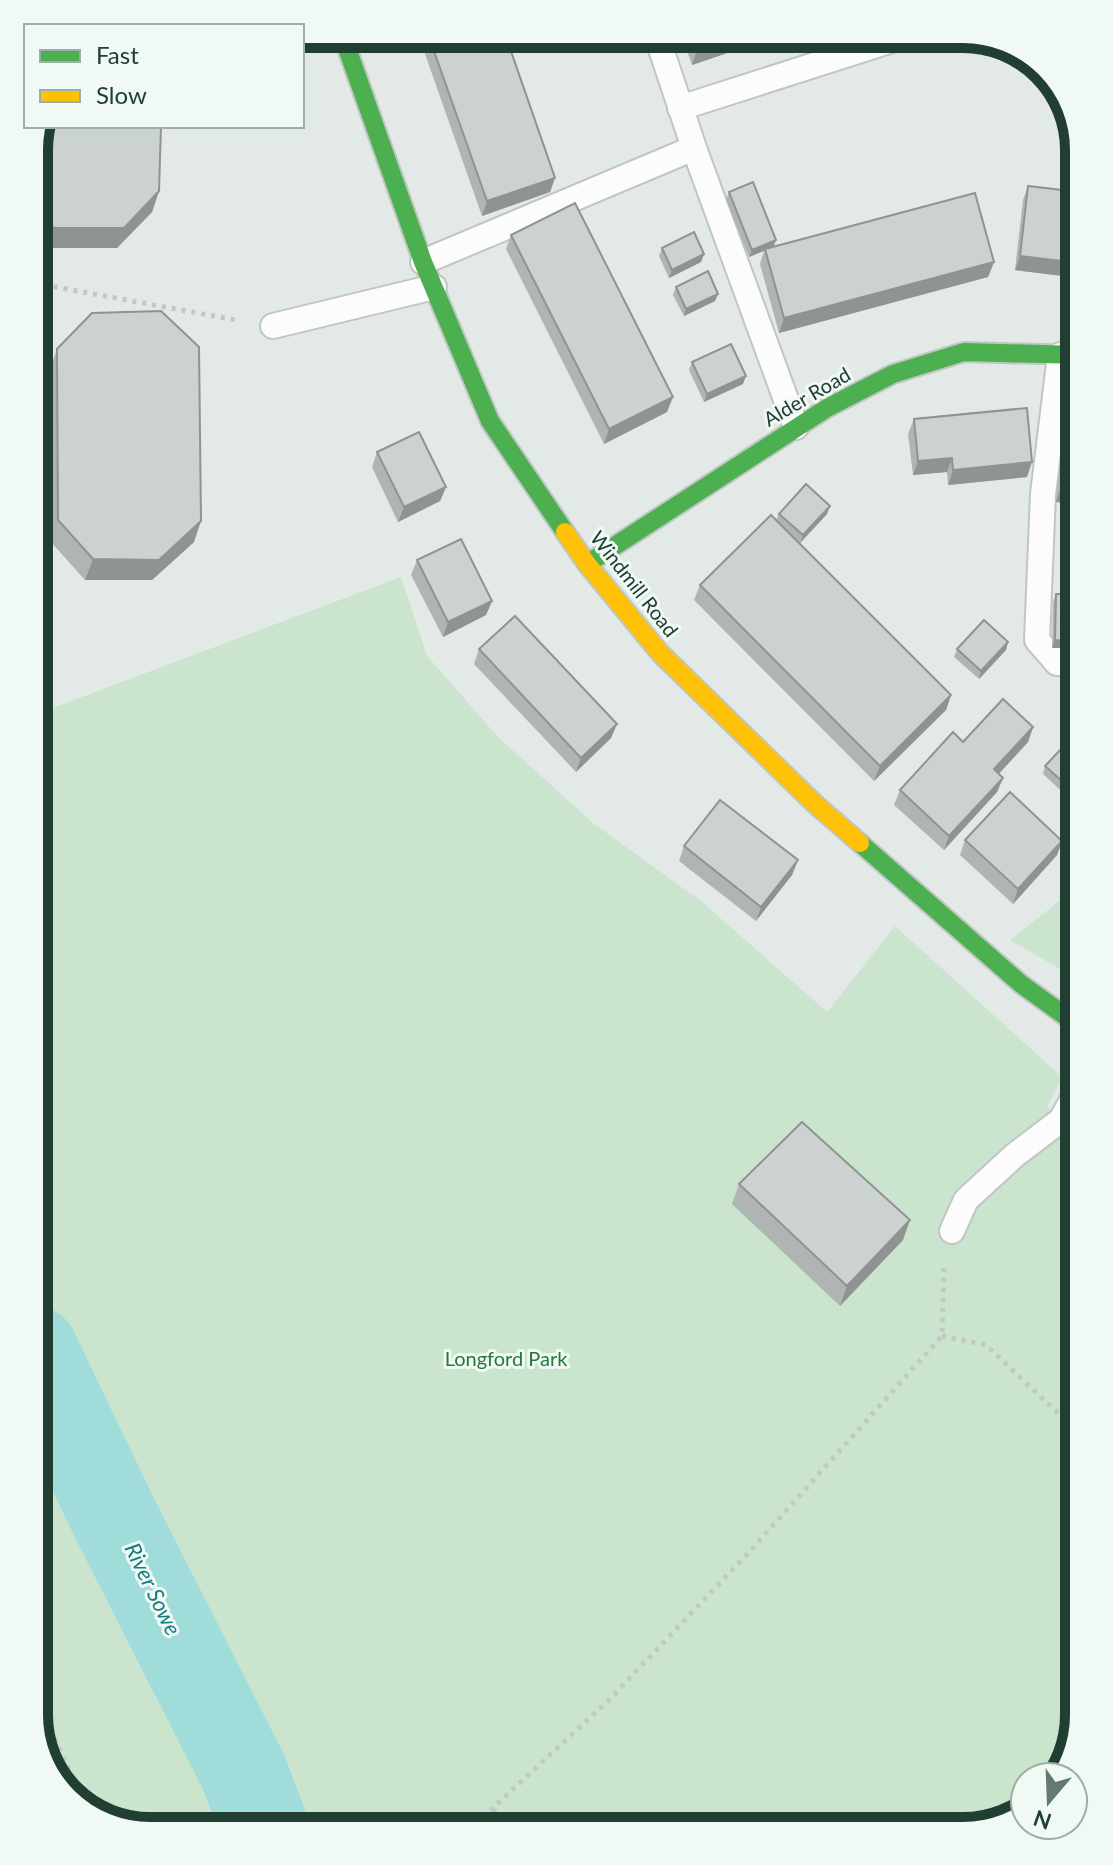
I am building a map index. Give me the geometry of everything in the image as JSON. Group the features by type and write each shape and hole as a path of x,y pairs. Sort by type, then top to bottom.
{"street":[{"name":"Windmill Road","path":"347,48 423,262 490,421 587,564 660,653 814,803 1021,984 1065,1016"},
{"name":"Alder Road","path":"587,564 796,427 893,374 964,352 1065,355"}],"lane":[{"path":"661,48 796,427"},
{"path":"680,108 867,48"},
{"path":"423,262 694,148"},
{"path":"273,326 434,287"},
{"path":"1065,381 1043,494 1037,640 1057,663 1065,663"},
{"path":"952,1231 966,1200 1015,1155 1061,1120 1065,1113"}],"path":[{"path":"48,286 273,326"},
{"path":"484,1817 608,1701 751,1550 942,1336 943,1268 952,1231"},
{"path":"942,1336 986,1345 1065,1420"},
{"path":"49,1726 76,1785"},
{"path":"493,1809 501,1817"}],"green space":[{"name":"Longford Park","path":"401,577 427,656 498,737 593,823 702,902 827,1012 895,926 1062,1077 1047,1107 1065,1124 1064,1729 1054,1761 1009,1761 1009,1806 990,1814 963,1817 143,1817 105,1807 73,1782 58,1760 51,1742 48,1715 48,710"},
{"path":"1065,897 1065,972 1010,940"}],"building":[{"path":"433,48 510,48 555,178 487,201"},
{"path":"50,128 161,128 159,191 124,228 54,228 48,222"},
{"path":"753,182 776,240 752,250 729,192"},
{"path":"1028,186 1065,190 1065,261 1020,256"},
{"path":"975,193 994,262 784,318 765,249"},
{"path":"575,203 673,397 609,429 511,235"},
{"path":"694,232 704,254 672,270 662,248"},
{"path":"708,271 718,294 686,309 676,287"},
{"path":"161,311 199,347 201,521 159,560 93,559 58,520 57,349 92,313"},
{"path":"731,344 746,376 707,394 692,362"},
{"path":"1027,408 1032,462 953,470 952,458 918,461 914,419"},
{"path":"419,432 446,487 404,507 377,452"},
{"path":"1065,452 1065,487 1061,487"},
{"path":"806,484 830,506 803,535 779,514"},
{"path":"771,515 951,695 880,766 700,585"},
{"path":"461,539 492,601 448,622 417,560"},
{"path":"1056,594 1065,594 1065,640 1055,640"},
{"path":"515,616 617,724 581,758 479,649"},
{"path":"984,620 1008,642 981,671 957,649"},
{"path":"1003,699 1033,727 994,769 1003,778 949,836 900,790 953,732 963,742"},
{"path":"1065,745 1065,784 1045,766"},
{"path":"1010,792 1062,841 1018,889 965,840"},
{"path":"720,800 798,860 761,907 684,846"},
{"path":"802,1122 910,1220 847,1286 739,1184"}],"waterway":[{"name":"River Sowe","path":"48,1379 244,1773 261,1817"}],"traffic: fast":[{"path":"347,48 423,262 490,421 565,532"},
{"path":"587,564 827,408 893,374 964,352 1065,355"},
{"path":"860,843 1021,984 1065,1016"}],"traffic: slow":[{"path":"565,532 587,564 660,653 814,803 860,843"}]}
